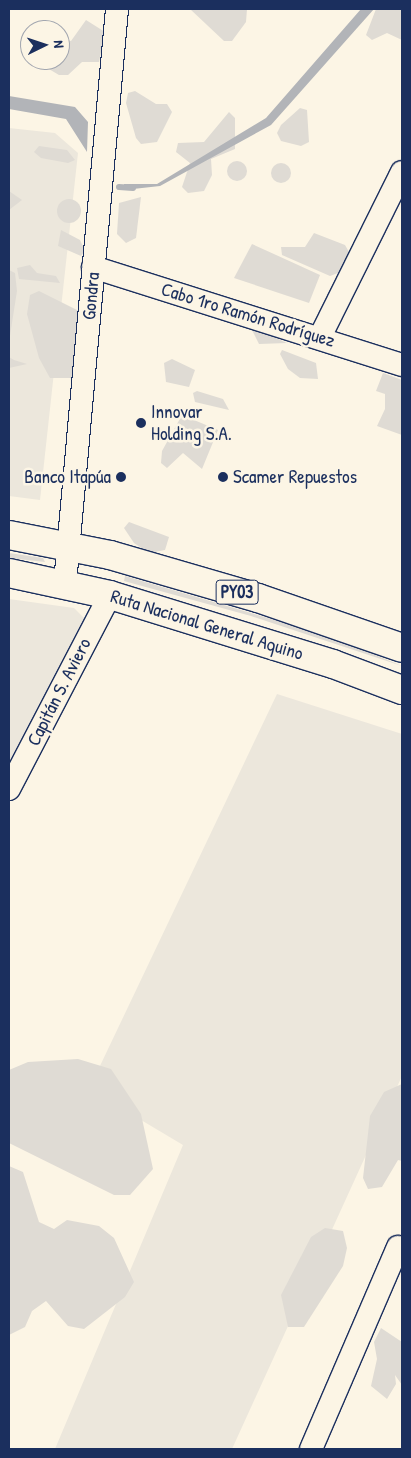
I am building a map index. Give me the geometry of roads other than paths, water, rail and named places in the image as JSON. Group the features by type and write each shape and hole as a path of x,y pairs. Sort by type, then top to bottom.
{"highway":[{"name":"Ruta Nacional General Aquino","path":"9,535 69,545 258,598 402,648"},
{"name":"Ruta Nacional General Aquino","path":"9,573 65,583 110,595 333,664 402,690"}],"street":[{"name":"Gondra","path":"65,583 117,9"},
{"path":"320,337 402,172"},
{"name":"Cabo 1ro Ramón Rodríguez","path":"93,267 320,337 402,365"},
{"name":"Capitán S. Aviero","path":"9,789 110,595"},
{"path":"311,1449 398,1247"}],"waterway":[{"path":"119,187 133,188"}],"place":[{"name":"Innovar Holding S.A.","path":"141,423"},
{"name":"Banco Itapúa","path":"121,477"},
{"name":"Scamer Repuestos","path":"223,477"}]}
